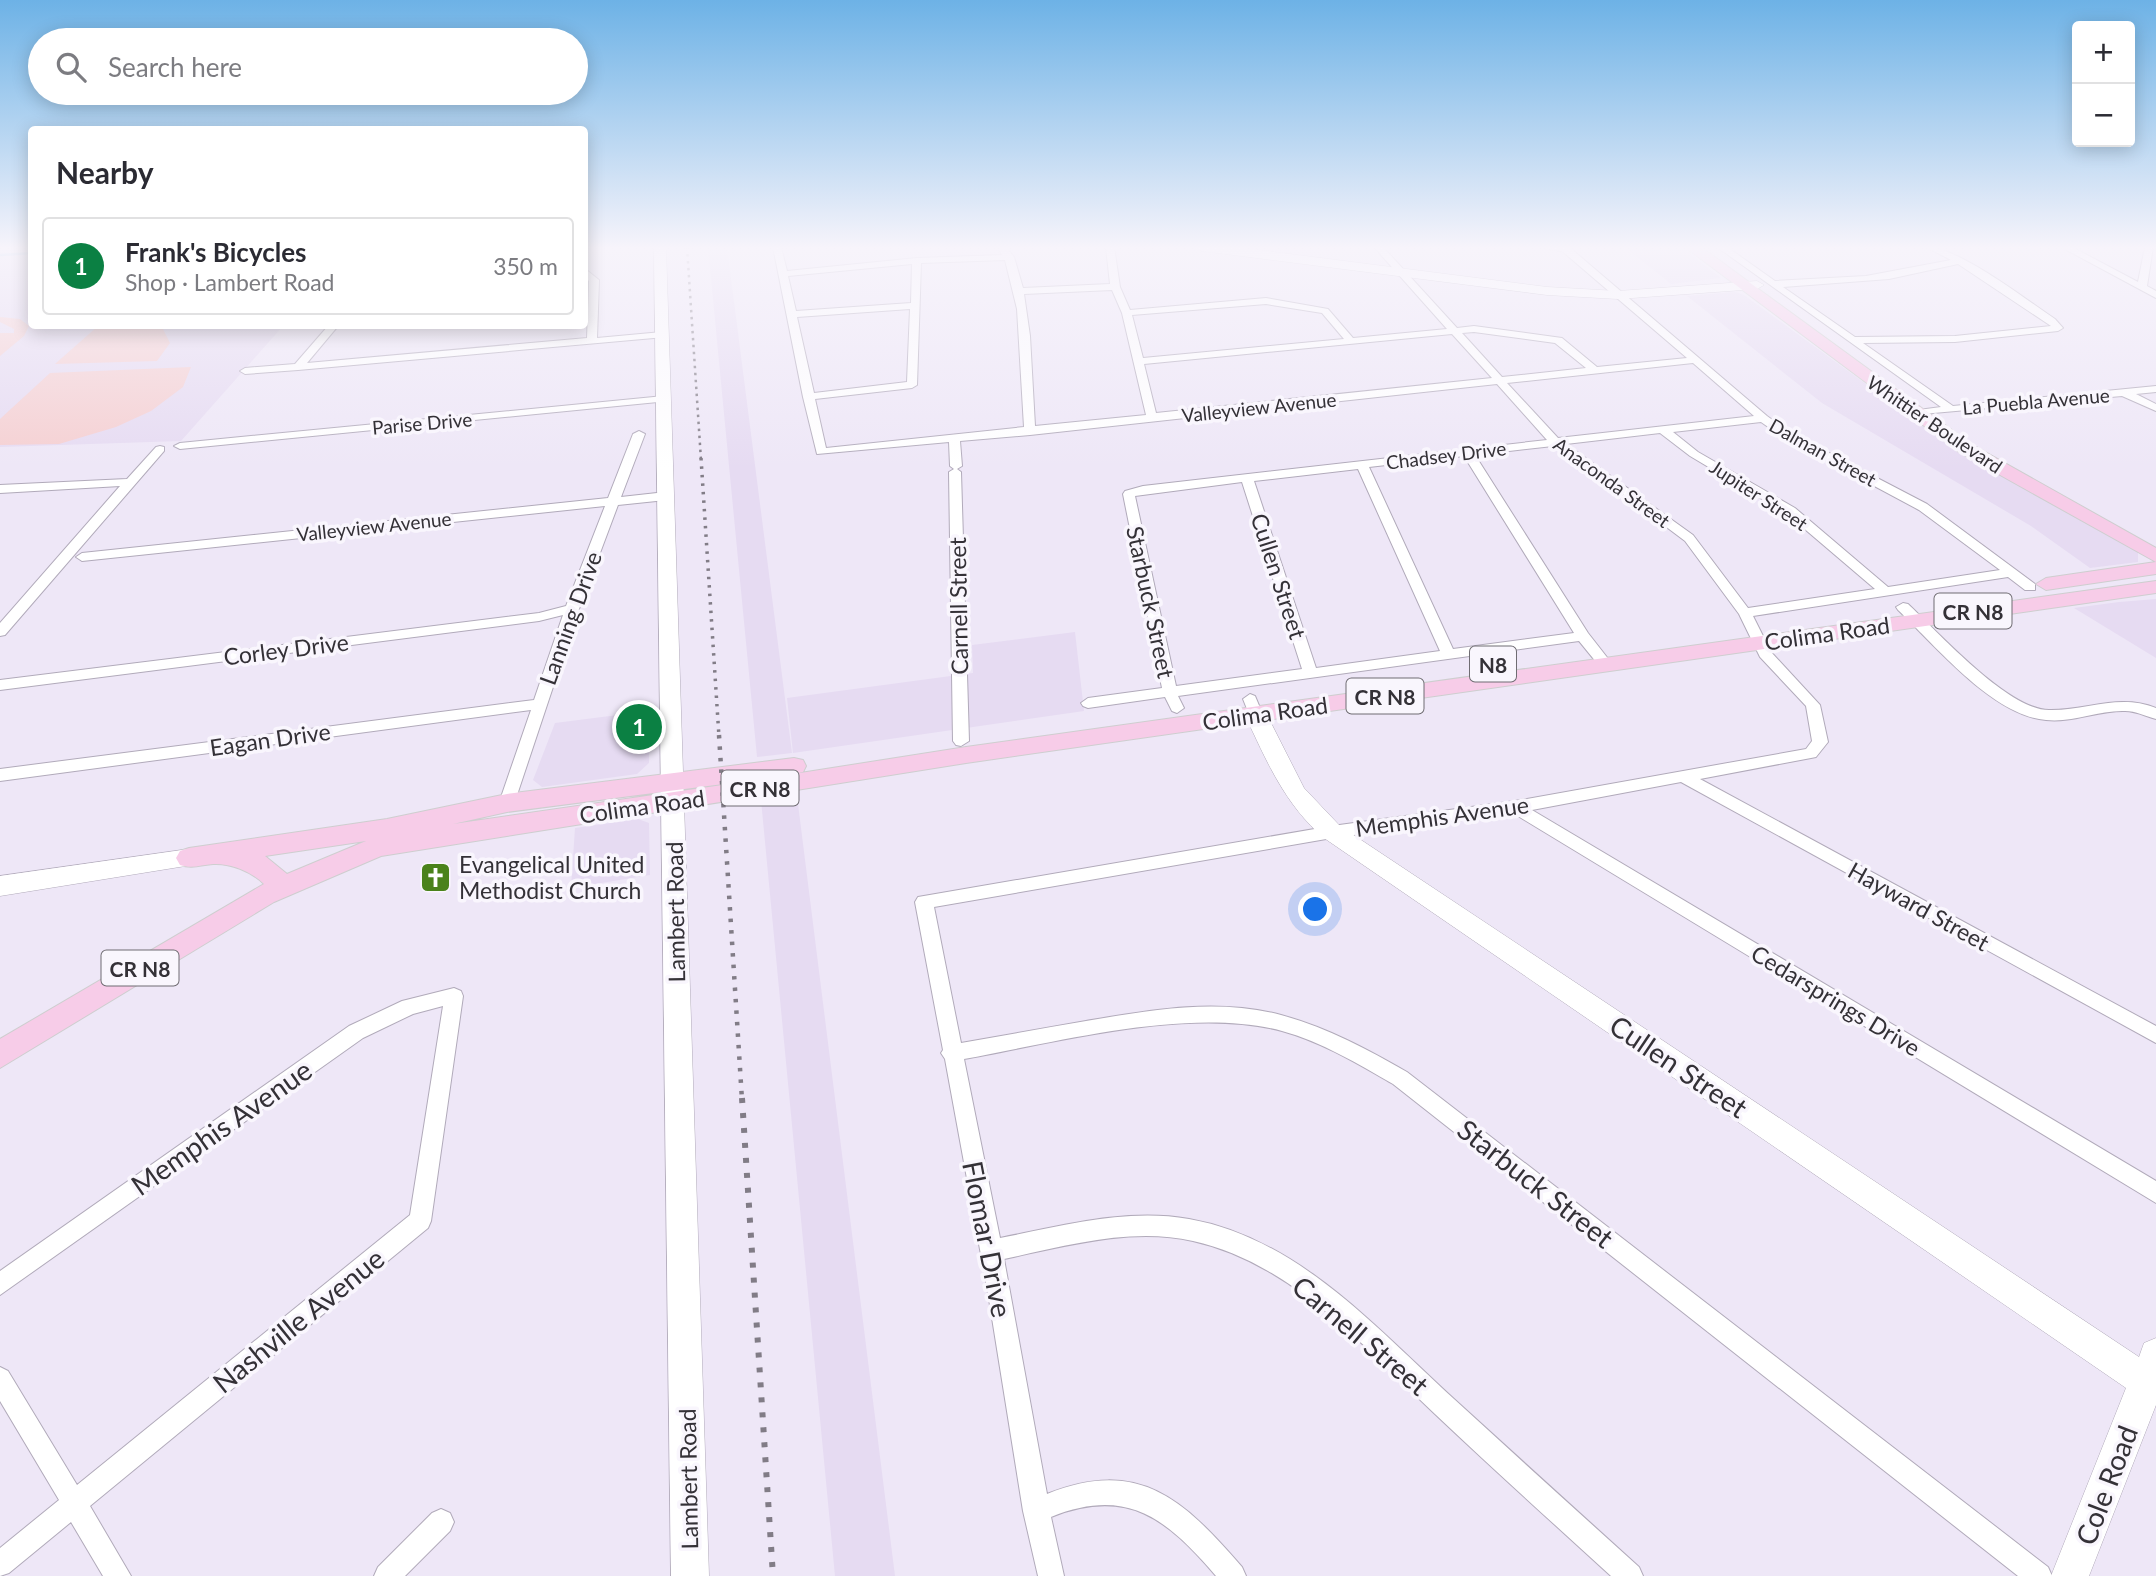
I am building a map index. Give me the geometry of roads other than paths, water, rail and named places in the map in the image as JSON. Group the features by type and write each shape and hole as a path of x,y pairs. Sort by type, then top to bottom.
{"main road":[{"name":"Lambert Road","path":"662,321 690,1576"},
{"name":"Whittier Boulevard","path":"1804,321 1965,448 2156,556"},
{"name":"Whittier Boulevard","path":"1922,412 2156,540"},
{"name":"Colima Road","path":"1910,613 2030,587 2156,568"},
{"name":"Colima Road","path":"1253,707 1392,679 1752,628 2156,587"},
{"name":"Colima Road","path":"381,837 438,835 673,791 963,748 1177,709 1253,707 1594,650"},
{"name":"Cullen Street","path":"1253,707 1283,772 1318,822 2153,1375"},
{"name":"Colima Road","path":"381,837 507,803 673,791"},
{"path":"0,886 190,858 381,837"},
{"name":"CR N8","path":"0,1040 171,933 277,881 381,837"},
{"path":"190,858 250,858 277,881"},
{"name":"CR N8","path":"0,1055 277,881"},
{"name":"Cole Road","path":"2070,1576 2153,1375"}],"street":[{"path":"590,321 592,341"},
{"path":"794,321 808,397 912,385 914,321"},
{"path":"1021,321 1030,432"},
{"path":"1129,321 1152,418"},
{"path":"1333,321 1350,340"},
{"name":"Anaconda Street","path":"1443,321 1555,442 1588,463 1689,538 1752,628"},
{"name":"Dalman Street","path":"1649,321 1785,435 1923,507 2030,587"},
{"name":"Whittier Boulevard","path":"1817,321 1949,408"},
{"path":"1850,340 1955,339 2058,328 2051,321"},
{"path":"298,368 330,329"},
{"path":"1137,362 1474,329 1558,340 1595,371"},
{"path":"245,372 662,335"},
{"name":"Valleyview Avenue","path":"808,397 821,452 1696,360"},
{"name":"La Puebla Avenue","path":"1922,412 2156,389"},
{"path":"2124,393 2156,408"},
{"name":"Parise Drive","path":"180,446 663,399"},
{"name":"Chadsey Drive","path":"1129,494 1763,418"},
{"name":"Jupiter Street","path":"1662,429 1694,454 1791,511 1885,591"},
{"name":"Lanning Drive","path":"507,803 572,609 639,434"},
{"name":"Carnell Street","path":"954,440 963,748"},
{"path":"0,632 160,449"},
{"path":"1467,452 1594,650"},
{"path":"1362,465 1448,654"},
{"name":"Cullen Street","path":"1247,478 1311,674"},
{"path":"0,489 130,482"},
{"name":"Starbuck Street","path":"1129,494 1177,709"},
{"name":"Valleyview Avenue","path":"82,557 666,496"},
{"path":"1752,628 1885,591 2008,573"},
{"name":"Corley Drive","path":"0,685 539,617 572,609"},
{"path":"1910,613 2005,699 2030,712 2060,718 2127,704 2141,706 2156,714"},
{"name":"Memphis Avenue","path":"924,902 1332,832 1516,807 1811,753 1821,742 1813,705 1752,628"},
{"path":"1088,703 1177,709 1311,674 1448,654 1594,650"},
{"name":"Eagan Drive","path":"0,775 539,704"},
{"name":"Hayward Street","path":"1682,776 2156,1035"},
{"name":"Cedarsprings Drive","path":"1516,807 2156,1193"},
{"name":"Flomar Drive","path":"924,902 951,1053 992,1251 1036,1511 1051,1576"},
{"name":"Memphis Avenue","path":"0,1284 356,1032 409,1007 454,996"},
{"name":"Nashville Avenue","path":"0,1564 420,1221 454,996"},
{"name":"Starbuck Street","path":"951,1053 1178,1013 1223,1013 1265,1019 1304,1030 1350,1050 1400,1078 2039,1576"},
{"name":"Carnell Street","path":"992,1251 1106,1228 1152,1225 1192,1230 1236,1243 1329,1300 1630,1576"},
{"path":"0,1378 118,1576"},
{"path":"1036,1511 1086,1493 1129,1492 1168,1509 1233,1576"},
{"path":"387,1576 441,1522"}],"railway":[{"path":"692,321 701,460"},
{"path":"701,458 719,737"},
{"path":"719,735 742,1100"},
{"path":"742,1098 773,1576"}],"place":[{"name":"Frank's Bicycles","path":"639,727"},
{"name":"Evangelical United Methodist Church","path":"436,877"}]}
